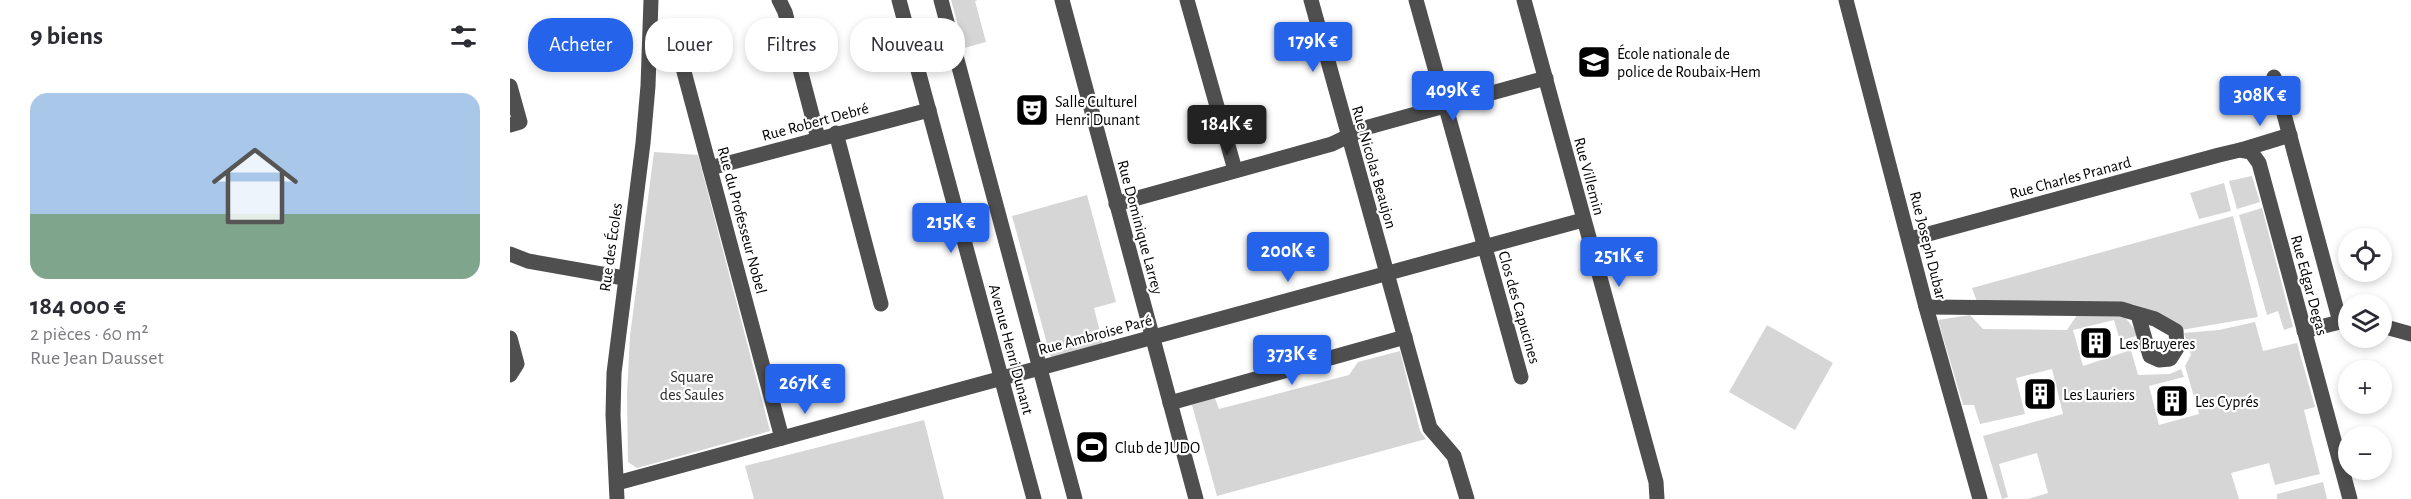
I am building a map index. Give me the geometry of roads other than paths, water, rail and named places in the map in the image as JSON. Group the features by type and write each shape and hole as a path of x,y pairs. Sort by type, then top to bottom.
{"street":[{"name":"Rue des Écoles","path":"651,0 651,18"},
{"path":"779,0 785,12 818,138"},
{"name":"Avenue Henri Dunant","path":"899,0 1034,499"},
{"name":"Avenue Henri Dunant","path":"940,0 1075,499"},
{"name":"Rue Dominique Larrey","path":"1062,0 1196,499"},
{"path":"1187,0 1235,170"},
{"name":"Rue Nicolas Beaujon","path":"1311,0 1430,428 1454,456 1467,499"},
{"name":"Clos des Capucines","path":"1416,0 1521,377"},
{"name":"Rue Villemin","path":"1524,0 1656,482 1657,499"},
{"name":"Rue Joseph Dubar","path":"1846,0 1926,307 1980,499"},
{"name":"Rue des Écoles","path":"617,499 613,415 614,383 624,278 643,143 648,72"},
{"name":"Rue du Professeur Nobel","path":"684,72 782,438"},
{"name":"Rue Edgar Degas","path":"2274,77 2338,300"},
{"path":"1116,204 1332,144 1365,128 1546,78"},
{"path":"510,86 520,122 510,125"},
{"name":"Rue Robert Debré","path":"710,168 929,110"},
{"path":"836,133 881,304"},
{"name":"Rue Charles Pranard","path":"1910,239 2245,151 2290,135"},
{"name":"Rue Edgar Degas","path":"2245,151 2259,162 2350,499"},
{"name":"Rue Ambroise Paré","path":"617,483 1583,220"},
{"path":"510,254 528,261 624,278"},
{"path":"1926,307 2116,308 2138,315"},
{"path":"2304,331 2338,322"},
{"path":"2392,329 2411,334"},
{"path":"1170,403 1405,336"},
{"path":"510,338 513,369"}],"place":[{"name":"École nationale de police de Roubaix-Hem","path":"1594,62"},
{"name":"Salle Culturel Henri Dunant","path":"1032,110"},
{"name":"Les Bruyeres","path":"2096,343"},
{"name":"Les Lauriers","path":"2040,394"},
{"name":"Les Cyprés","path":"2172,401"},
{"name":"Club de JUDO","path":"1092,447"}],"park label":[{"name":"Square des Saules","path":"692,385"}]}
